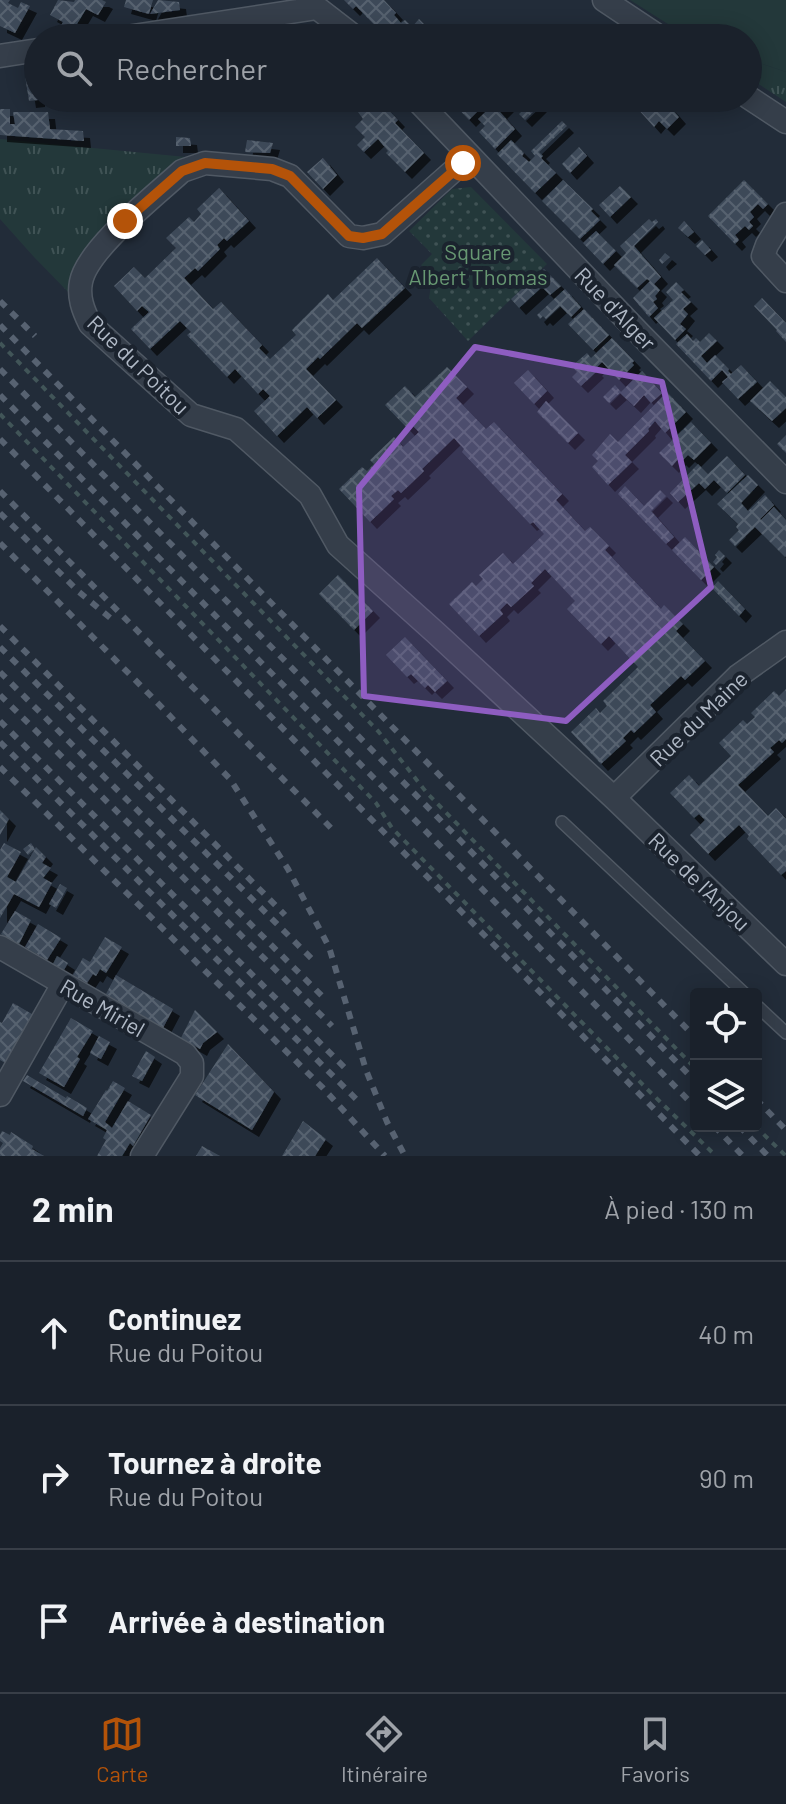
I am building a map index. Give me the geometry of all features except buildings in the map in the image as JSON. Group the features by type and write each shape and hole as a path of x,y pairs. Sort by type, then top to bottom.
{"street":[{"path":"604,0 640,24"},
{"path":"199,24 312,4 338,24"},
{"path":"0,56 24,52"},
{"path":"762,106 786,122"},
{"name":"Rue d'Alger","path":"428,112 786,482"},
{"name":"Rue du Poitou","path":"470,156 382,234 363,238 349,236 290,176 272,169 205,163 182,171 125,221 90,262 81,281 82,307 90,324 191,415 236,429 310,495 338,545 614,798"},
{"path":"786,214 763,256 786,281"},
{"name":"Rue du Maine","path":"614,798 738,676 786,642"},
{"name":"Rue de l'Anjou","path":"614,798 786,964"},
{"name":"Rue Miriel","path":"0,947 185,1054 192,1063 192,1076 142,1156"},
{"path":"0,1095 63,984"}],"lane":[{"path":"562,822 739,988"},
{"path":"762,1011 786,1033"}],"path":[{"path":"0,343 378,731 427,793 690,1063"},
{"path":"0,414 376,803 392,828 716,1156"},
{"path":"761,1132 786,1156"}],"highlighted area":[{"path":"475,347 662,382 711,587 566,721 364,696 359,488"}],"green space":[{"path":"630,0 786,0 786,72 762,64 762,24 668,24"},
{"path":"762,64 786,72 786,102 762,86"},
{"path":"0,139 186,157 80,255 75,299 0,219"},
{"name":"Square Albert Thomas","path":"471,187 547,264 468,341 429,298 430,280 421,265 432,254 409,231 452,189"}],"railway":[{"path":"0,301 35,336"},
{"path":"0,325 690,1032"},
{"path":"0,369 690,1076"},
{"path":"0,395 690,1102"},
{"path":"0,439 700,1156"},
{"path":"0,491 332,829"},
{"path":"0,513 79,592 114,621"},
{"path":"0,543 230,779 288,869 329,947 366,1070 405,1156"},
{"path":"0,626 285,915"},
{"path":"0,647 315,962"},
{"path":"0,672 327,1001"},
{"path":"0,695 332,1026"},
{"path":"0,721 347,1070"},
{"path":"0,742 360,1103"},
{"path":"0,767 323,1088 385,1156"},
{"path":"762,1105 786,1130"},
{"path":"720,1132 743,1156"},
{"path":"745,1132 768,1156"}],"route":[{"path":"125,221 182,171 205,163 272,169 290,176 349,236 363,238 382,234 463,163"}]}
